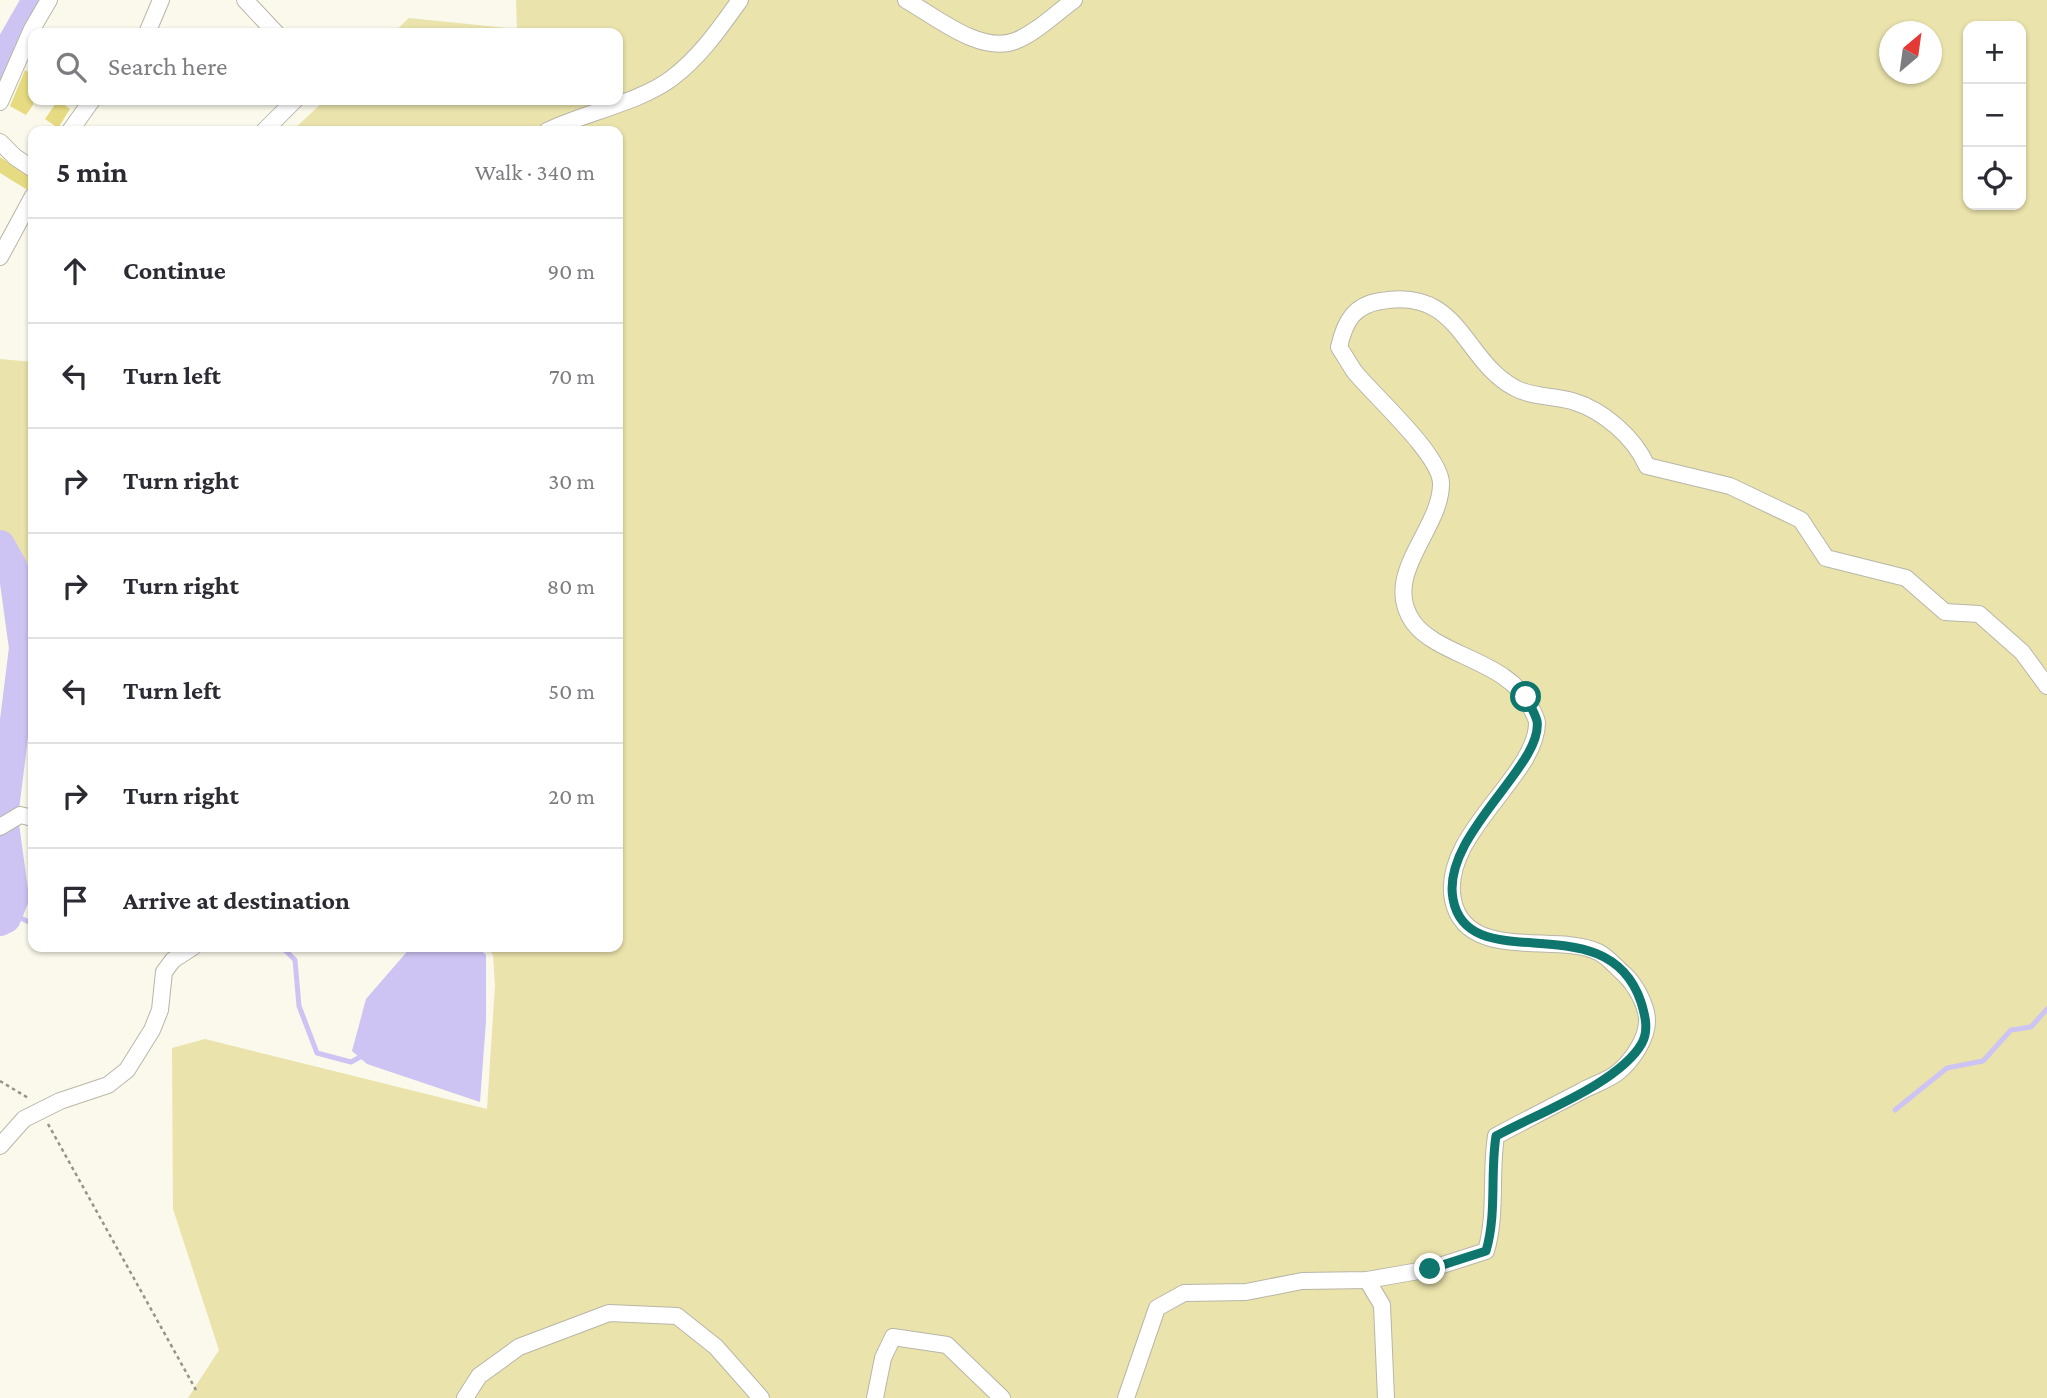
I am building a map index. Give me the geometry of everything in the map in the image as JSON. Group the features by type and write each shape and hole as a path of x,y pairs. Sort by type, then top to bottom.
{"street":[{"path":"33,28 50,0"},
{"path":"149,28 161,0"},
{"path":"245,0 271,28"},
{"path":"623,99 671,79 714,38 740,0"},
{"path":"906,0 974,38 996,45 1017,40 1074,0"},
{"path":"0,102 28,38"},
{"path":"74,126 88,105"},
{"path":"269,126 290,105"},
{"path":"559,126 609,105"},
{"path":"0,142 28,166"},
{"path":"0,257 28,205"},
{"path":"1126,1398 1157,1308 1184,1293 1246,1292 1302,1282 1367,1280 1430,1269 1486,1251 1492,1230 1491,1171 1496,1136 1617,1073 1643,1042 1647,1019 1631,981 1599,952 1561,943 1510,943 1487,937 1471,930 1461,918 1453,900 1452,879 1464,845 1530,749 1537,722 1526,697 1508,679 1415,625 1406,609 1404,589 1410,562 1438,501 1441,480 1420,443 1354,371 1339,347 1345,324 1363,304 1395,298 1429,304 1456,323 1487,365 1516,388 1575,402 1611,422 1640,451 1647,466 1730,486 1801,520 1826,558 1906,578 1945,612 1979,614 2022,652 2047,686"},
{"path":"5,824 25,813 28,815"},
{"path":"0,1146 23,1119 108,1085 127,1070 152,1031 160,1010 164,972 187,952"},
{"path":"1367,1280 1382,1305 1386,1398"},
{"path":"465,1398 479,1376 519,1348 609,1313 677,1316 716,1347 761,1398"},
{"path":"875,1398 883,1358 893,1337 947,1345 1002,1398"}],"path":[{"path":"0,1081 21,1093 41,1111 196,1390"}],"shaded area":[{"path":"516,0 2047,0 2047,1398 188,1398 219,1350 173,1209 172,1048 205,1039 487,1109 495,985 491,952 623,952 623,126 297,126 320,105 623,105 623,28 517,28"},
{"path":"409,18 507,28 398,28"},
{"path":"0,359 28,362 28,698 0,568"},
{"path":"407,952 483,952 486,955 486,1021 480,1102 367,1064 352,1051 366,999"}],"building":[{"path":"25,70 28,72 28,105 33,105 26,115 10,106"},
{"path":"55,105 65,105 70,109 59,126 45,119"},
{"path":"0,157 28,176 28,188 26,189 0,173"}],"waterway":[{"path":"0,73 13,42 37,0"},
{"path":"0,545 13,568 24,648 3,817 14,898 6,918 0,921"},
{"path":"8,912 28,922"},
{"path":"287,952 295,960 299,1006 317,1053 351,1062 364,1055"},
{"path":"1895,1110 1947,1068 1983,1061 2011,1030 2031,1027 2047,1009"}],"route":[{"path":"1430,1269 1486,1251 1492,1230 1491,1171 1496,1136 1617,1073 1643,1042 1647,1019 1631,981 1599,952 1561,943 1510,943 1487,937 1471,930 1461,918 1453,900 1452,879 1464,845 1530,749 1537,722 1526,697"}]}
